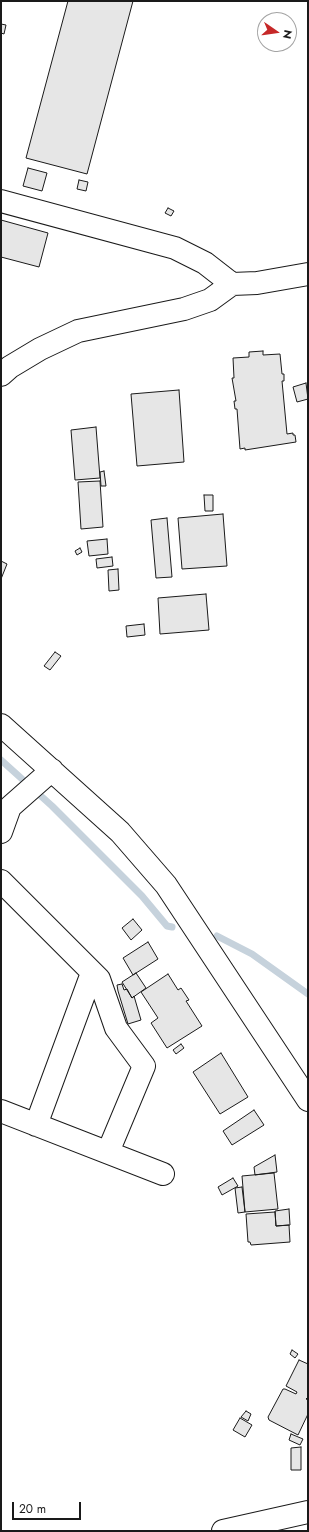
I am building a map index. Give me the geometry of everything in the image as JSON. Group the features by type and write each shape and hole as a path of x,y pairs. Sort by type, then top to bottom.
{"street":[{"path":"1,201 175,248 205,262 232,284"},
{"path":"1,375 10,367 40,349 78,331 184,309 210,300 232,284 257,283 308,274"},
{"path":"1,724 120,832 166,885 308,1100"},
{"path":"1,832 10,807 52,770"},
{"path":"1,881 99,979 116,1028 144,1066 108,1152"},
{"path":"36,1124 92,973"},
{"path":"1,1111 163,1174"},
{"path":"223,1531 308,1512"}],"building":[{"path":"68,1 133,1 87,174 26,158"},
{"path":"1,24 6,25 4,34 1,33"},
{"path":"28,168 47,173 42,191 23,186"},
{"path":"79,180 88,182 86,191 77,189"},
{"path":"168,208 174,211 171,216 165,213"},
{"path":"1,220 48,233 39,267 1,257"},
{"path":"263,351 263,355 280,354 282,374 284,374 284,381 282,381 287,434 293,433 293,435 295,435 296,442 245,450 245,448 240,449 237,409 235,409 234,401 236,401 232,378 234,378 233,358 249,357 249,352"},
{"path":"306,383 308,399 297,402 293,387"},
{"path":"179,390 184,462 137,466 131,394"},
{"path":"96,427 100,478 75,480 71,430"},
{"path":"104,471 106,486 101,486 100,472"},
{"path":"100,481 103,527 81,529 78,482"},
{"path":"204,495 213,495 213,511 205,511"},
{"path":"223,514 227,566 182,569 178,518"},
{"path":"167,518 172,577 156,578 151,520"},
{"path":"107,539 108,554 89,556 87,541"},
{"path":"80,548 82,552 77,555 75,551"},
{"path":"112,557 113,566 97,568 96,559"},
{"path":"1,561 7,564 1,579"},
{"path":"118,569 119,590 109,591 108,570"},
{"path":"206,594 209,630 160,634 158,598"},
{"path":"144,624 145,635 127,637 126,626"},
{"path":"55,652 61,656 50,670 44,666"},
{"path":"133,919 142,930 131,940 122,928"},
{"path":"148,942 158,959 133,975 123,958"},
{"path":"136,973 146,988 132,998 122,982"},
{"path":"168,974 178,990 181,988 189,1000 186,1001 202,1026 167,1048 151,1023 158,1018 141,992"},
{"path":"122,984 124,990 127,989 132,998 134,996 141,1020 128,1024 117,985"},
{"path":"181,1044 184,1048 176,1054 173,1050"},
{"path":"221,1053 248,1097 220,1114 193,1072"},
{"path":"254,1110 264,1125 232,1145 223,1131"},
{"path":"275,1155 277,1172 255,1175 254,1167"},
{"path":"274,1173 278,1209 245,1212 242,1176"},
{"path":"233,1178 238,1186 222,1195 218,1187"},
{"path":"242,1187 245,1212 238,1213 235,1188"},
{"path":"289,1209 290,1225 276,1226 275,1211"},
{"path":"275,1212 276,1226 289,1225 290,1242 251,1245 250,1242 248,1242 246,1214"},
{"path":"292,1350 298,1354 295,1358 290,1354"},
{"path":"299,1360 308,1364 308,1397 306,1399 308,1400 308,1414 298,1435 269,1420 268,1417 283,1389 296,1394 297,1392 286,1386"},
{"path":"246,1411 251,1414 248,1421 241,1417"},
{"path":"240,1418 252,1425 245,1437 233,1430"},
{"path":"291,1434 303,1439 300,1445 289,1440"},
{"path":"301,1447 301,1470 291,1470 291,1448"}],"waterway":[{"path":"1,760 52,806 142,896 167,926 172,927"},
{"path":"217,936 252,954 308,994"}]}
